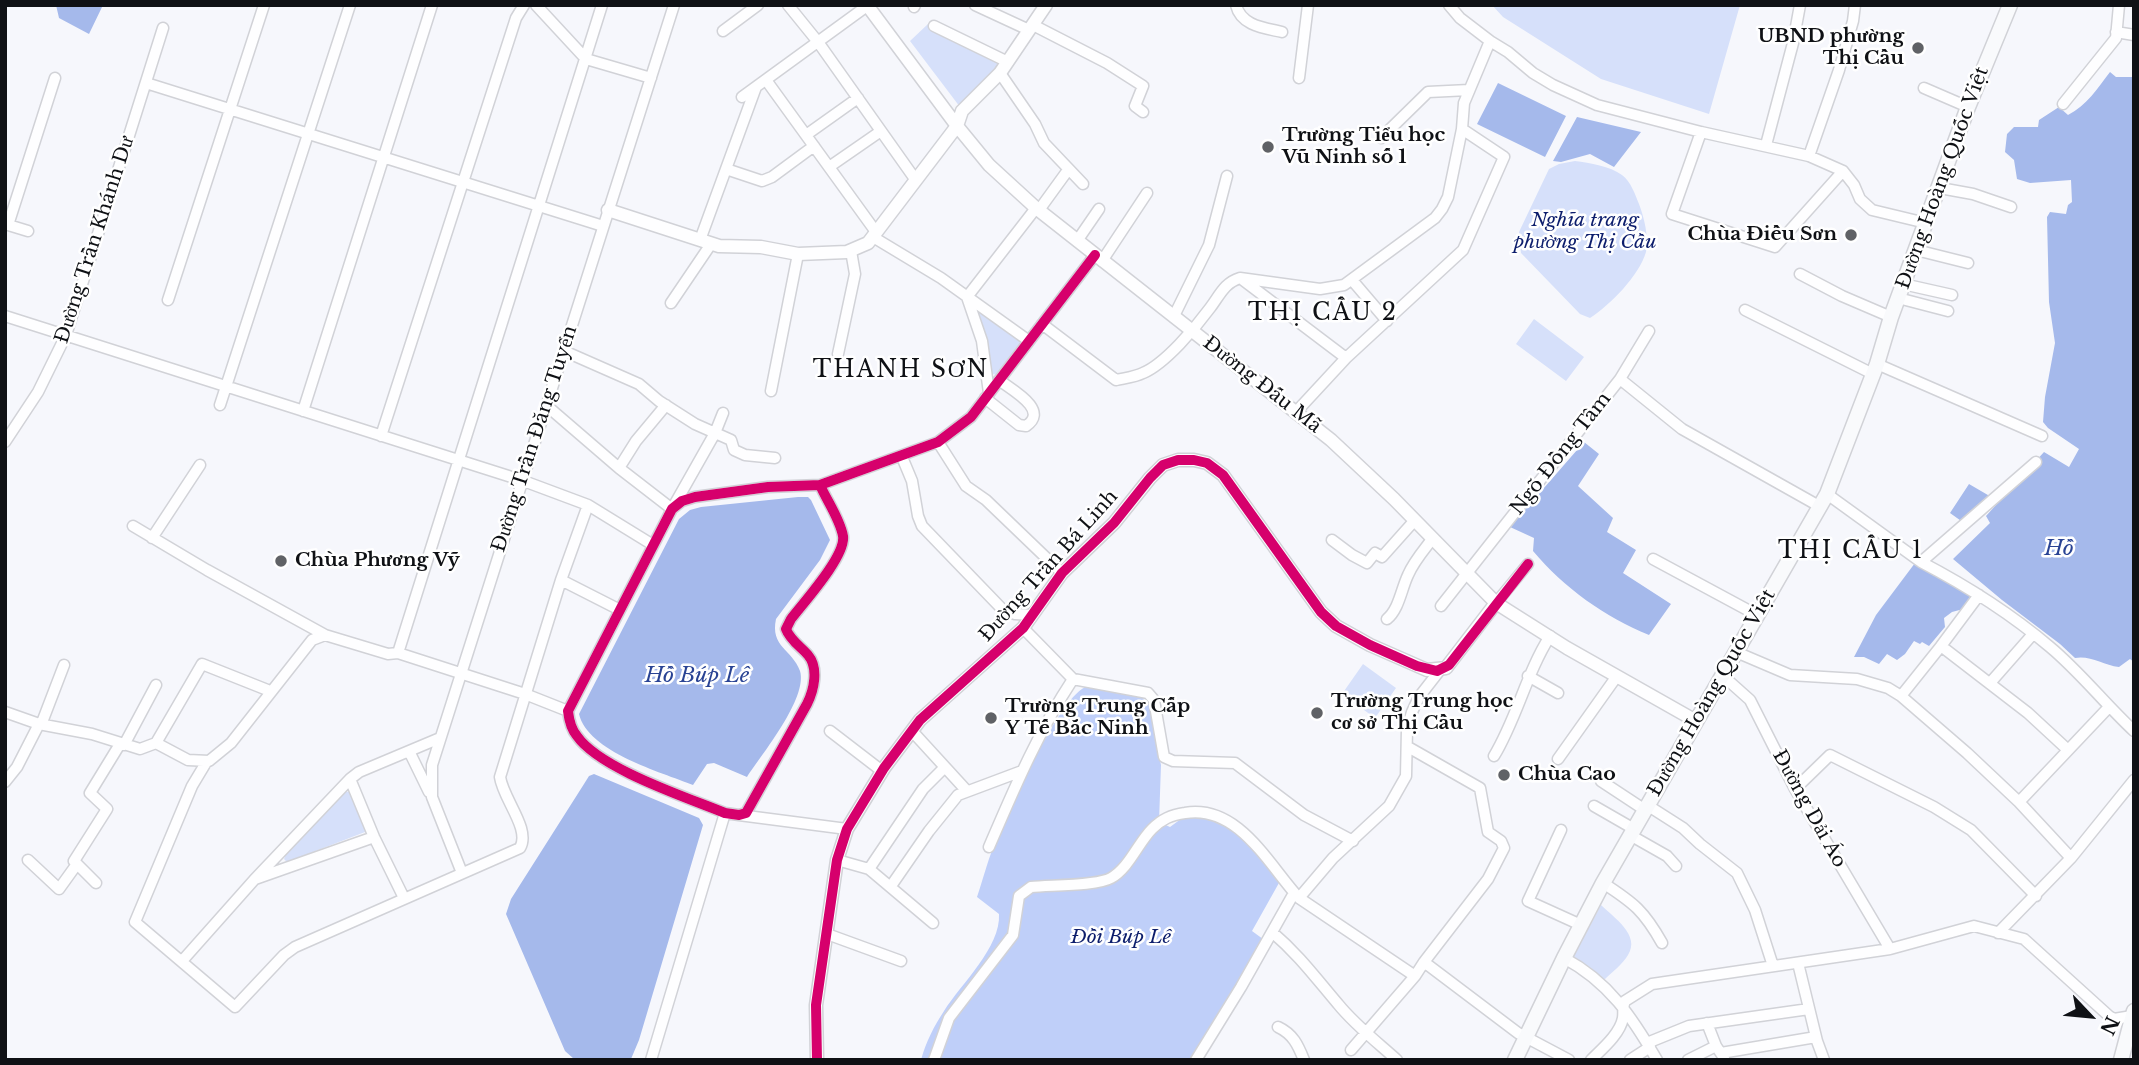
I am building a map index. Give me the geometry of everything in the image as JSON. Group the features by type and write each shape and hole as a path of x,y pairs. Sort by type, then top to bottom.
{"main road":[{"name":"Đường Hoàng Quốc Việt","path":"1515,1060 1564,958 1632,832 1823,500 1875,369 1891,317 1968,107 2010,5"},
{"path":"2121,1060 2133,1015"}],"street":[{"path":"168,300 264,5"},
{"path":"220,405 349,5"},
{"path":"303,411 432,5"},
{"path":"381,436 516,19 523,5"},
{"path":"536,5 586,59 651,78"},
{"path":"398,653 602,5"},
{"name":"Đường Trần Đăng Tuyển","path":"462,873 432,797 432,765 674,5"},
{"path":"723,31 758,5"},
{"path":"789,5 915,179"},
{"path":"975,5 1031,27 1107,63 1143,86 1135,106 1143,112"},
{"path":"608,210 719,246 761,247 798,254 850,251 868,243 957,126 962,111 1004,67 1046,5"},
{"path":"1236,5 1243,20 1282,32"},
{"path":"1299,78 1308,5"},
{"path":"1449,5 1460,18 1533,73 1576,96 1606,107 1701,132 1809,156 1843,171 1867,206 1926,223"},
{"path":"1766,145 1793,43 1800,5"},
{"path":"1809,156 1839,70 1853,21 1854,5"},
{"path":"2063,104 2112,43 2119,5"},
{"path":"742,97 867,6"},
{"name":"Đường Đấu Mã","path":"867,6 989,165 1037,209 1346,453 1496,603 1696,721"},
{"path":"934,26 1004,67 1044,142 1083,184"},
{"name":"Đường Trần Khánh Dư","path":"5,442 38,392 66,335 163,28"},
{"path":"2116,32 2134,35"},
{"path":"1042,324 1116,380 1144,373 1172,351 1192,331 1220,291 1231,281 1240,278 1320,289 1344,285 1352,280 1422,228 1442,209 1448,197 1462,129 1464,103 1490,41"},
{"path":"28,231 7,224 55,78"},
{"path":"146,83 603,226"},
{"path":"761,83 806,135 875,234 1029,341"},
{"path":"671,303 705,242 726,169 761,83"},
{"path":"1924,88 1968,107"},
{"path":"1381,138 1428,92 1469,90"},
{"path":"806,135 858,99"},
{"path":"1296,412 1346,358 1463,250 1504,157 1462,129"},
{"path":"829,167 881,131"},
{"path":"1701,132 1672,214 1775,247 1843,171"},
{"path":"726,169 762,181 769,179 814,146"},
{"path":"967,297 1068,170"},
{"path":"1174,316 1209,246 1227,176"},
{"path":"1940,188 1973,194 2011,207"},
{"path":"672,509 682,501 695,497 768,487 820,485 938,442 971,416 1042,324 1099,258 1147,193"},
{"path":"1077,241 1099,209"},
{"path":"1916,250 1968,263"},
{"path":"838,354 855,274 850,251"},
{"path":"771,391 798,254"},
{"path":"1800,274 1891,317"},
{"path":"1240,278 1346,358"},
{"path":"1352,280 1387,321"},
{"path":"1901,291 1952,295"},
{"path":"1901,291 1948,311"},
{"path":"967,297 982,341 987,395 1019,425 1026,426 1032,422 1035,414 1033,407 999,380"},
{"path":"1745,310 1875,369 2042,436"},
{"path":"5,316 522,480 589,505 653,545"},
{"name":"Ngõ Đồng Tâm","path":"1441,606 1620,379 1649,331"},
{"path":"564,351 639,384 666,405 731,440 734,450 745,455 775,458"},
{"path":"1620,379 1682,429 1823,500 1979,595 2052,649 2134,731"},
{"path":"619,468 636,441 666,405"},
{"path":"547,406 672,509"},
{"path":"723,413 715,433 672,509 568,711 570,726 575,735 608,764 725,813 847,829"},
{"path":"938,442 966,486 986,500 1062,573"},
{"path":"902,457 912,481 918,516 922,526 935,542 1003,610 1032,615"},
{"name":"Đường Trần Bá Linh","path":"817,1060 816,1005 837,860 847,829 882,771 920,720 1023,628 1062,573 1114,523 1163,465 1178,460 1200,461 1215,469 1229,481 1321,612 1336,626 1370,646 1417,666 1427,670 1440,670"},
{"path":"1921,562 2036,462"},
{"path":"152,538 200,465"},
{"path":"739,815 747,811 813,690 811,660 786,629 836,559 842,544 843,534 820,485"},
{"path":"207,761 192,786 135,922 235,1007 284,955 295,947 515,851 523,843 523,832 503,790 500,777 561,580 589,505"},
{"path":"1332,540 1367,563 1375,553 1382,557 1415,520"},
{"path":"134,526 325,635 388,654 398,653 525,694 568,711"},
{"path":"1387,619 1394,613 1415,561 1433,538"},
{"path":"1653,559 1757,615"},
{"path":"1196,1060 1296,895 1389,806 1406,776 1407,729 1419,697 1440,670 1451,662 1528,564"},
{"path":"561,580 620,610"},
{"path":"1901,696 1979,595"},
{"path":"1023,628 1073,679 1149,693 1154,700 1164,757 1173,761 1235,763 1304,815 1353,841"},
{"path":"1990,683 2033,634"},
{"path":"156,743 188,760 212,760 231,743 312,640 325,635"},
{"path":"1494,756 1506,735 1528,676 1550,636"},
{"path":"1941,646 2028,713 2068,750"},
{"path":"1736,652 1790,675 1857,679 1888,688 1968,753 2071,858"},
{"path":"5,712 40,724 92,734 140,748 156,743 202,664 270,691"},
{"path":"5,782 17,767 40,724 64,665"},
{"path":"1528,676 1558,693"},
{"path":"1558,759 1617,676"},
{"name":"Đường Dải Áo","path":"1722,676 1750,700 1795,789 1890,949"},
{"path":"989,847 1022,771 1055,705 1073,679"},
{"path":"96,883 74,861 107,809 89,793 122,744 156,685"},
{"path":"2019,802 2109,708"},
{"path":"830,731 882,771"},
{"path":"912,731 966,790"},
{"path":"181,961 350,779 359,772 440,738"},
{"path":"1350,1050 1415,976 1488,879 1503,848 1501,841 1488,832 1480,788 1408,747"},
{"path":"409,751 432,797"},
{"path":"1795,789 1830,755 1934,807 1971,831 2036,896"},
{"path":"869,869 923,789 945,766"},
{"path":"891,886 958,795 1022,771"},
{"path":"350,779 374,837 404,898"},
{"path":"1998,933 2071,858 2134,780"},
{"path":"1601,781 1683,828 1737,873 1755,910 1773,966"},
{"path":"1594,806 1667,856 1676,866"},
{"path":"934,1060 949,1018 1013,935 1019,896 1023,890 1036,886 1099,882 1113,877 1151,830 1167,817 1204,811 1227,819 1245,835 1296,895 1415,976"},
{"path":"651,1060 725,813"},
{"path":"1560,830 1547,864 1528,901 1581,925"},
{"path":"254,880 374,837"},
{"path":"28,860 59,889 77,864"},
{"path":"837,860 869,869 933,923"},
{"path":"1604,883 1638,907 1662,943"},
{"path":"1622,1005 1630,996 1652,984 1890,949 1974,926 2024,939 2109,1016 2114,1019 2133,1015"},
{"path":"1272,932 1298,954 1338,1005 1365,1033 1397,1060"},
{"path":"827,934 901,961"},
{"path":"1564,958 1598,979 1622,1005 1657,1060"},
{"path":"1424,962 1526,1038 1569,1060"},
{"path":"1798,963 1816,1037 1824,1058 1810,1060"},
{"path":"1591,1060 1619,1027 1624,1016 1622,1005"},
{"path":"1630,1060 1649,1045 1689,1026 1810,1009"},
{"path":"1707,1023 1721,1053"},
{"path":"1278,1027 1288,1032 1304,1060"},
{"path":"1688,1060 1816,1037"}],"green space":[{"path":"1492,5 1740,5 1709,114 1601,79 1503,17"},
{"path":"928,24 1002,64 960,107 910,41"},
{"name":"Nghĩa trang phường Thị Cầu","path":"1575,161 1606,167 1625,178 1639,204 1646,234 1646,252 1637,271 1615,298 1590,318 1580,314 1521,253 1519,232 1549,169"},
{"path":"977,309 1022,342 997,375 992,374"},
{"path":"1534,319 1584,357 1566,381 1516,344"},
{"path":"1363,664 1396,688 1375,718 1342,694"},
{"name":"Đồi Búp Lê","path":"1088,686 1143,698 1149,704 1161,765 1159,822 1170,827 1189,813 1207,813 1236,820 1284,874 1252,931 1267,942 1196,1060 921,1060 940,1017 979,965 994,939 999,914 977,897 1010,809 1049,732 1076,694"},
{"path":"344,791 352,795 365,832 287,862 284,859 286,854"},
{"path":"1601,905 1624,927 1631,940 1631,948 1626,958 1604,980 1572,959"}],"water":[{"path":"56,5 103,5 89,34 59,18"},
{"name":"Hồ","path":"2110,72 2116,77 2134,77 2134,662 2130,659 2119,667 2086,658 2075,658 1953,559 1990,523 1986,516 2044,452 2069,467 2079,449 2043,422 2055,343 2049,302 2047,217 2050,212 2066,214 2068,205 2072,202 2071,180 2030,183 2017,179 2014,160 2005,152 2007,134 2014,127 2038,127 2039,120 2059,107 2068,115 2075,111"},
{"path":"1498,83 1566,116 1545,157 1477,124"},
{"path":"1577,117 1641,132 1614,167 1590,154 1561,162 1553,161"},
{"path":"1584,442 1599,454 1578,486 1613,518 1607,532 1636,550 1623,573 1671,604 1649,635 1586,600 1558,577 1533,551 1534,538 1510,527"},
{"path":"1969,484 1993,498 1964,523 1950,513"},
{"name":"Hồ Búp Lê","path":"808,497 811,500 830,540 820,560 776,619 776,636 800,671 801,682 782,726 747,777 714,763 707,764 693,785 627,759 596,739 585,727 579,714 679,519 690,510 701,507"},
{"path":"1915,563 1975,595 1967,608 1952,612 1944,618 1945,627 1929,646 1914,641 1897,660 1887,654 1879,664 1864,657 1854,657 1876,615"},
{"path":"594,774 699,818 703,825 631,1059 574,1059 565,1051 506,914 511,899 589,776"}],"cycle path":[{"path":"820,485 839,523 843,536 842,545 831,567 786,629 811,660 814,673 812,692 746,813 725,813 667,790 624,771 588,748 573,730 568,711 672,509 682,501 695,497 768,487 820,485 938,442 971,417 1095,255"},
{"path":"817,1060 816,1005 837,860 847,829 884,768 920,720 1023,628 1062,573 1114,523 1163,465 1178,460 1194,460 1207,463 1223,475 1321,612 1336,626 1417,666 1437,671 1449,665 1528,564"}],"place":[{"name":"UBND phường Thị Cầu","path":"1918,48"},
{"name":"Trường Tiểu học Vũ Ninh số 1","path":"1268,147"},
{"name":"Chùa Điều Sơn","path":"1851,235"},
{"name":"Chùa Phương Vỹ","path":"281,561"},
{"name":"Trường Trung học cơ sở Thị Cầu","path":"1317,713"},
{"name":"Trường Trung Cấp Y Tế Bắc Ninh","path":"991,718"},
{"name":"Chùa Cao","path":"1504,775"}],"district":[{"name":"THỊ CẦU 2","path":"1323,314"},
{"name":"THANH SƠN","path":"901,371"},
{"name":"THỊ CẦU 1","path":"1851,552"}]}
